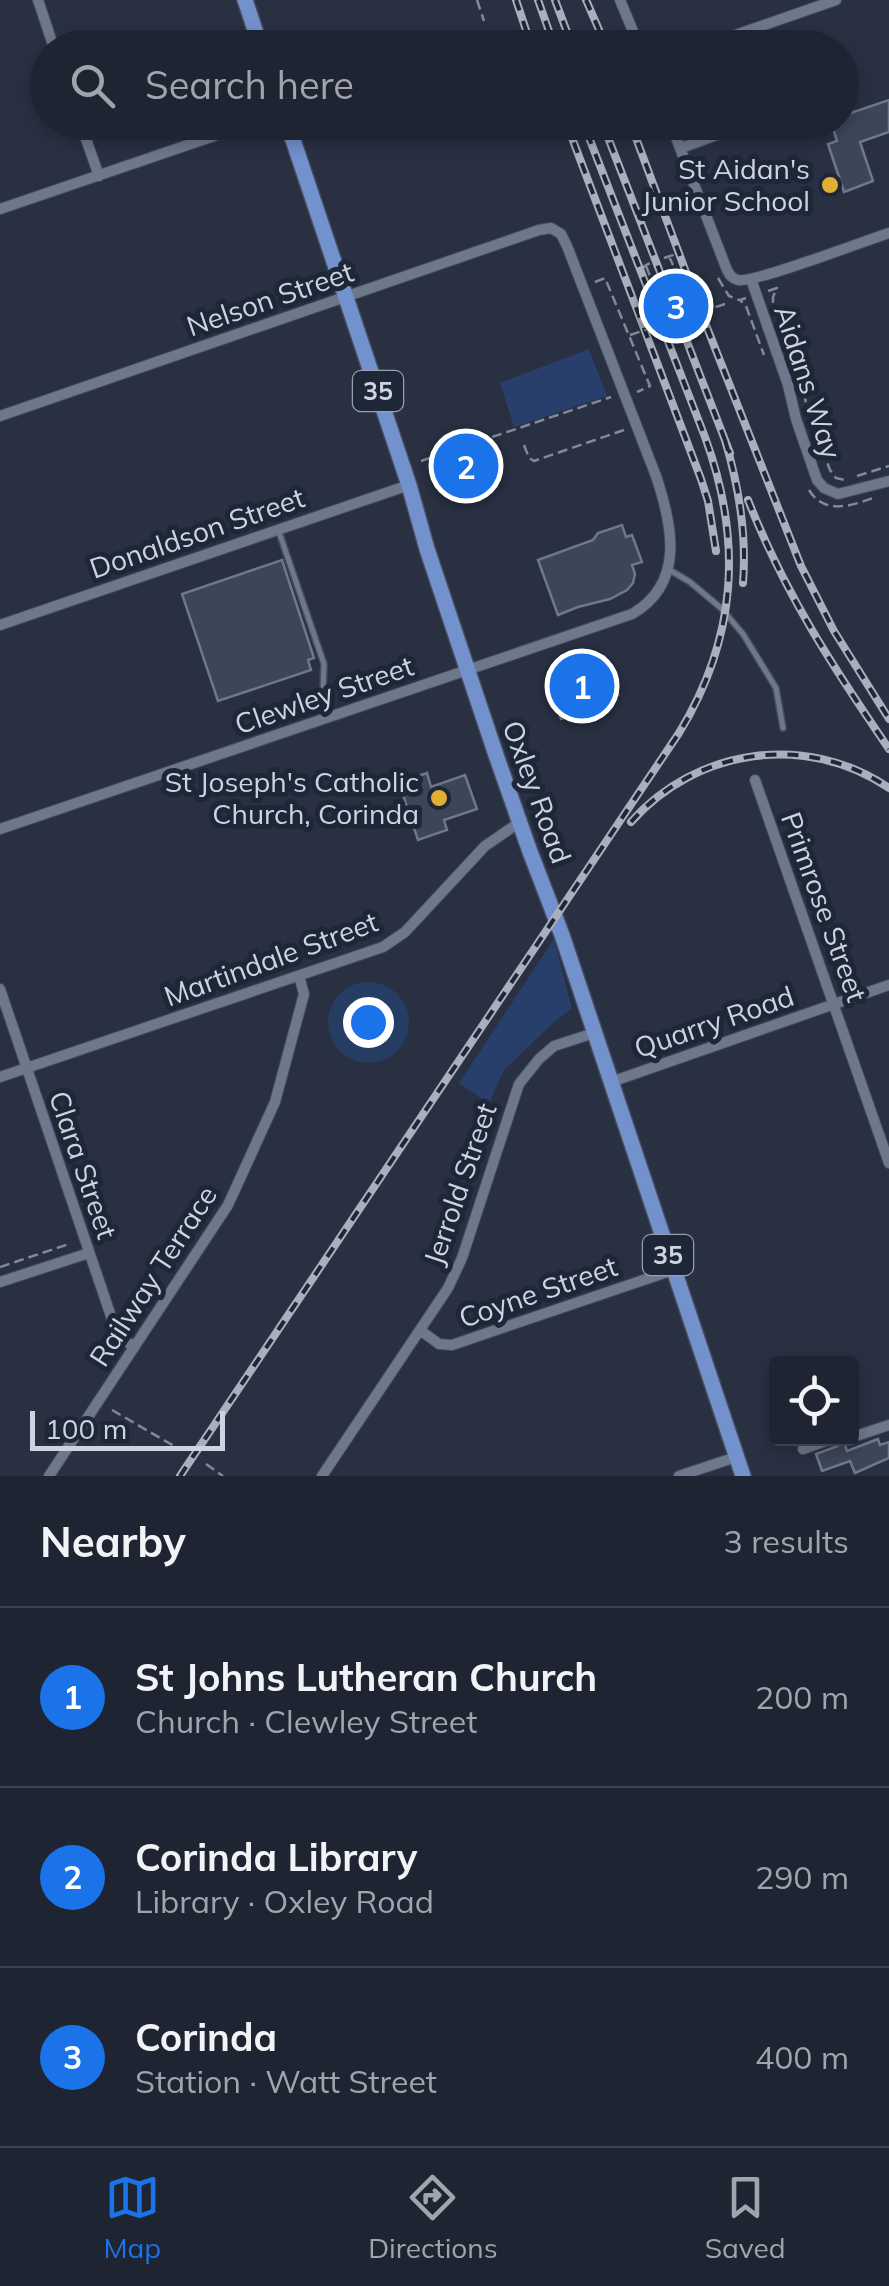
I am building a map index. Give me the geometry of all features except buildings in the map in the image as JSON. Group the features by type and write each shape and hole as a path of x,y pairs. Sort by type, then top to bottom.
{"main road":[{"path":"245,0 255,30"},
{"name":"Oxley Road","path":"293,140 410,484 427,549 562,935 743,1476"}],"street":[{"path":"38,0 48,30"},
{"path":"620,0 632,30"},
{"path":"750,30 836,0"},
{"path":"86,140 99,176"},
{"path":"0,209 202,140"},
{"path":"678,140 728,272 738,280 889,233"},
{"path":"681,148 703,140"},
{"name":"Nelson Street","path":"0,416 544,229 554,229 562,234 567,246 656,476 670,525 668,569"},
{"name":"Aidans Way","path":"751,279 817,480 838,494 889,480"},
{"name":"Donaldson Street","path":"0,625 410,484"},
{"name":"Clewley Street","path":"0,829 623,618 638,611 656,593 668,569"},
{"name":"Primrose Street","path":"755,780 889,1163"},
{"name":"Martindale Street","path":"0,1078 391,943 485,846 520,822"},
{"name":"Railway Terrace","path":"49,1476 219,1222 270,1116 304,994 299,976"},
{"name":"Quarry Road","path":"611,1082 889,985"},
{"name":"Clara Street","path":"0,989 116,1332 134,1348"},
{"name":"Jerrold Street","path":"322,1476 456,1272 519,1084 548,1051 594,1033"},
{"path":"0,1282 89,1252"},
{"name":"Coyne Street","path":"420,1330 439,1344 452,1345 673,1270"},
{"path":"859,1435 889,1424"},
{"path":"802,1449 811,1446"},
{"path":"680,1476 736,1457"}],"lane":[{"path":"278,529 324,664 323,690 332,716"},
{"path":"668,569 715,603 744,634 776,688 783,728"}],"path":[{"path":"477,0 484,21"},
{"path":"676,254 667,257 695,316"},
{"path":"652,262 643,267 669,324"},
{"path":"591,284 605,278 630,336 650,386 635,393"},
{"path":"630,336 725,304"},
{"path":"421,461 611,397"},
{"path":"524,445 534,461 624,430"},
{"path":"0,1267 69,1244"},
{"path":"112,1410 181,1450"},
{"path":"206,1464 224,1476"}],"shaded area":[{"path":"589,349 607,396 514,427 500,383"},
{"path":"554,939 572,1009 504,1070 489,1104 459,1083"}],"railway":[{"path":"516,0 526,30"},
{"path":"538,0 549,30"},
{"path":"555,0 566,30"},
{"path":"586,0 599,30"},
{"path":"573,140 701,479 716,551"},
{"path":"180,1476 679,733 713,661 723,625 729,551 717,476 590,140"},
{"path":"609,140 730,453"},
{"path":"637,140 801,566 834,631 889,719"},
{"path":"725,440 741,510 743,583"},
{"path":"748,500 811,629 889,749"},
{"path":"631,822 657,797 687,778 720,764 754,756 823,759 857,770 889,788"}],"place":[{"name":"St Aidan's Junior School","path":"830,185"},
{"name":"Corinda","path":"676,306"},
{"name":"Corinda Library","path":"466,466"},
{"name":"St Johns Lutheran Church","path":"582,686"},
{"name":"St Joseph's Catholic Church, Corinda","path":"439,798"}]}
